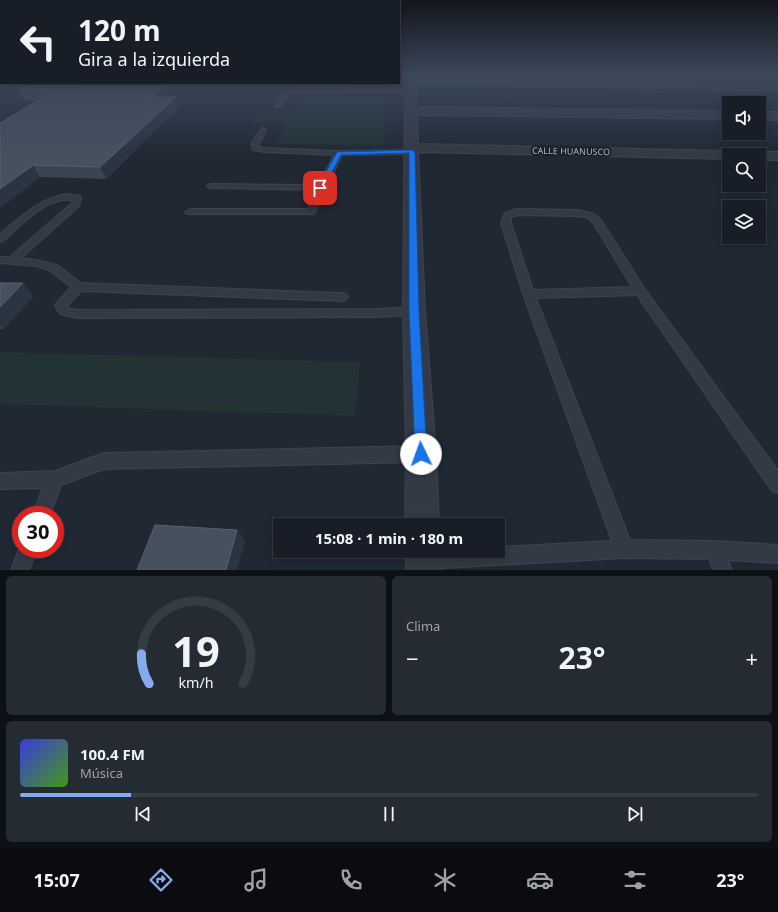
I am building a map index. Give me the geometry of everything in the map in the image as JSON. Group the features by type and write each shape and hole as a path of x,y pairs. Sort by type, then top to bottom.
{"street":[{"path":"411,103 414,311 421,454 422,518"},
{"path":"571,103 722,114"},
{"path":"766,116 778,116"},
{"name":"CALLE HUANUSCO","path":"412,150 722,155"},
{"path":"766,156 778,156"}],"lane":[{"path":"278,106 280,103"},
{"path":"263,130 255,144 256,148 264,150 339,153 412,150"},
{"path":"190,212 311,212 320,188 339,153"},
{"path":"211,186 320,188"},
{"path":"0,239 43,204 54,198 77,198 76,204 12,261"},
{"path":"624,549 529,294 506,223 507,216 516,212 578,213 591,216 598,222 640,291 778,485"},
{"path":"0,260 36,263 53,267 78,287 342,296"},
{"path":"78,287 62,305 64,311 77,314 108,314 377,313 414,311"},
{"path":"529,294 640,291"},
{"path":"0,481 55,479 104,461 421,454"},
{"path":"44,506 55,479"},
{"path":"423,560 624,549 714,550 778,554"},
{"path":"714,550 724,570"},
{"path":"20,570 25,558"}],"shaded area":[{"path":"299,103 387,103 383,145 276,144 286,122 251,122 259,110 295,111"},
{"path":"0,352 360,362 355,416 0,404"}],"building":[{"path":"34,103 170,103 100,167 33,165 0,189 0,123"},
{"path":"0,283 23,283 0,307"},
{"path":"155,525 237,530 226,570 137,570"}],"route":[{"path":"320,188 339,153 412,152 414,311 421,454"}]}
